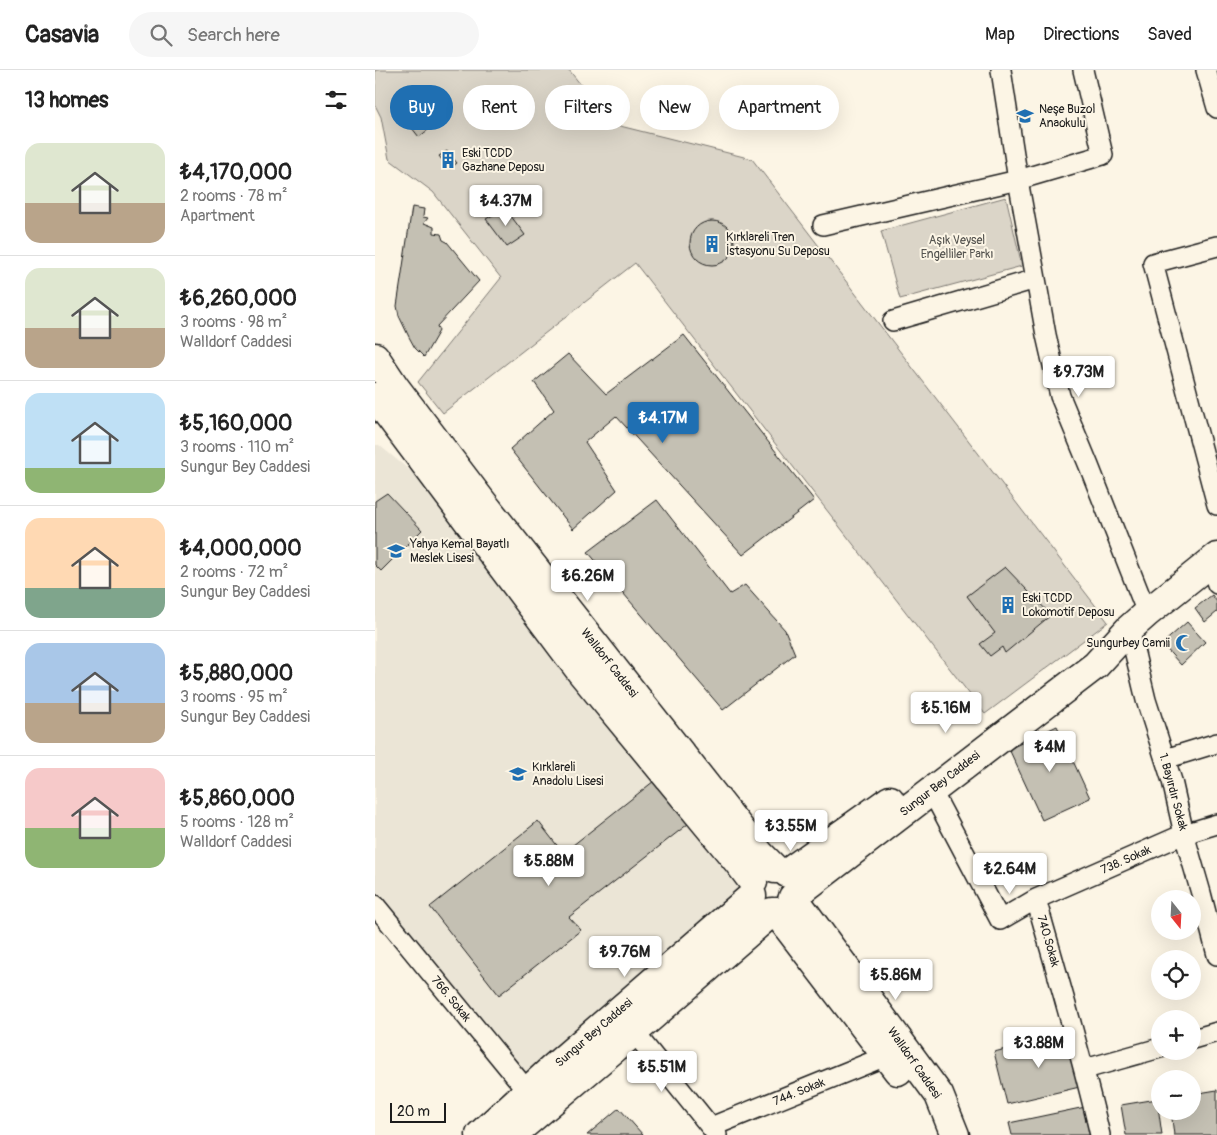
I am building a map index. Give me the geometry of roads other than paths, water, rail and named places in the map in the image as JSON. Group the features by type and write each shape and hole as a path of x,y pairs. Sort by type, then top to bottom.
{"main road":[{"name":"Walldorf Caddesi","path":"375,357 499,522 760,854 775,893 800,906 939,1095 955,1135"},
{"name":"Walldorf Caddesi","path":"375,397 581,672 732,854 775,893 887,1056 927,1110 937,1135"},
{"name":"Sungur Bey Caddesi","path":"512,1135 554,1068 775,893 1138,621 1215,568"},
{"name":"Sungur Bey Caddesi","path":"480,1135 634,1032 775,893 930,792 1096,665 1138,621"}],"street":[{"name":"1. Bayırdır Sokak","path":"1001,70 1018,180 1060,396 1138,621 1146,700 1172,781 1217,955"},
{"path":"823,225 1018,180 1103,155 1083,70"},
{"path":"1206,70 1217,108"},
{"path":"1217,246 1153,263 1217,506"},
{"path":"893,321 1036,279"},
{"path":"1165,759 1217,743"},
{"name":"740.Sokak","path":"930,792 936,799 1000,920 1036,899 1085,1069 1100,1135"},
{"name":"738. Sokak","path":"1036,899 1185,834 1217,824"},
{"name":"766. Sokak","path":"375,905 535,1100"},
{"path":"634,1032 714,1131"},
{"path":"1201,1037 1217,1032"},
{"path":"1085,1069 1151,1051"},
{"name":"744. Sokak","path":"714,1131 887,1056"}],"place":[{"name":"Neşe Buzol Anaokulu","path":"1025,116"},
{"name":"Eski TCDD Gazhane Deposu","path":"448,160"},
{"name":"Kırklareli Tren İstasyonu Su Deposu","path":"712,244"},
{"name":"Yahya Kemal Bayatlı Meslek Lisesi","path":"396,551"},
{"name":"Eski TCDD Lokomotif Deposu","path":"1008,605"},
{"name":"Sungurbey Camii","path":"1184,643"},
{"name":"Kırklareli Anadolu Lisesi","path":"518,774"}],"park label":[{"name":"Aşık Veysel Engelliler Parkı","path":"957,247"}]}
